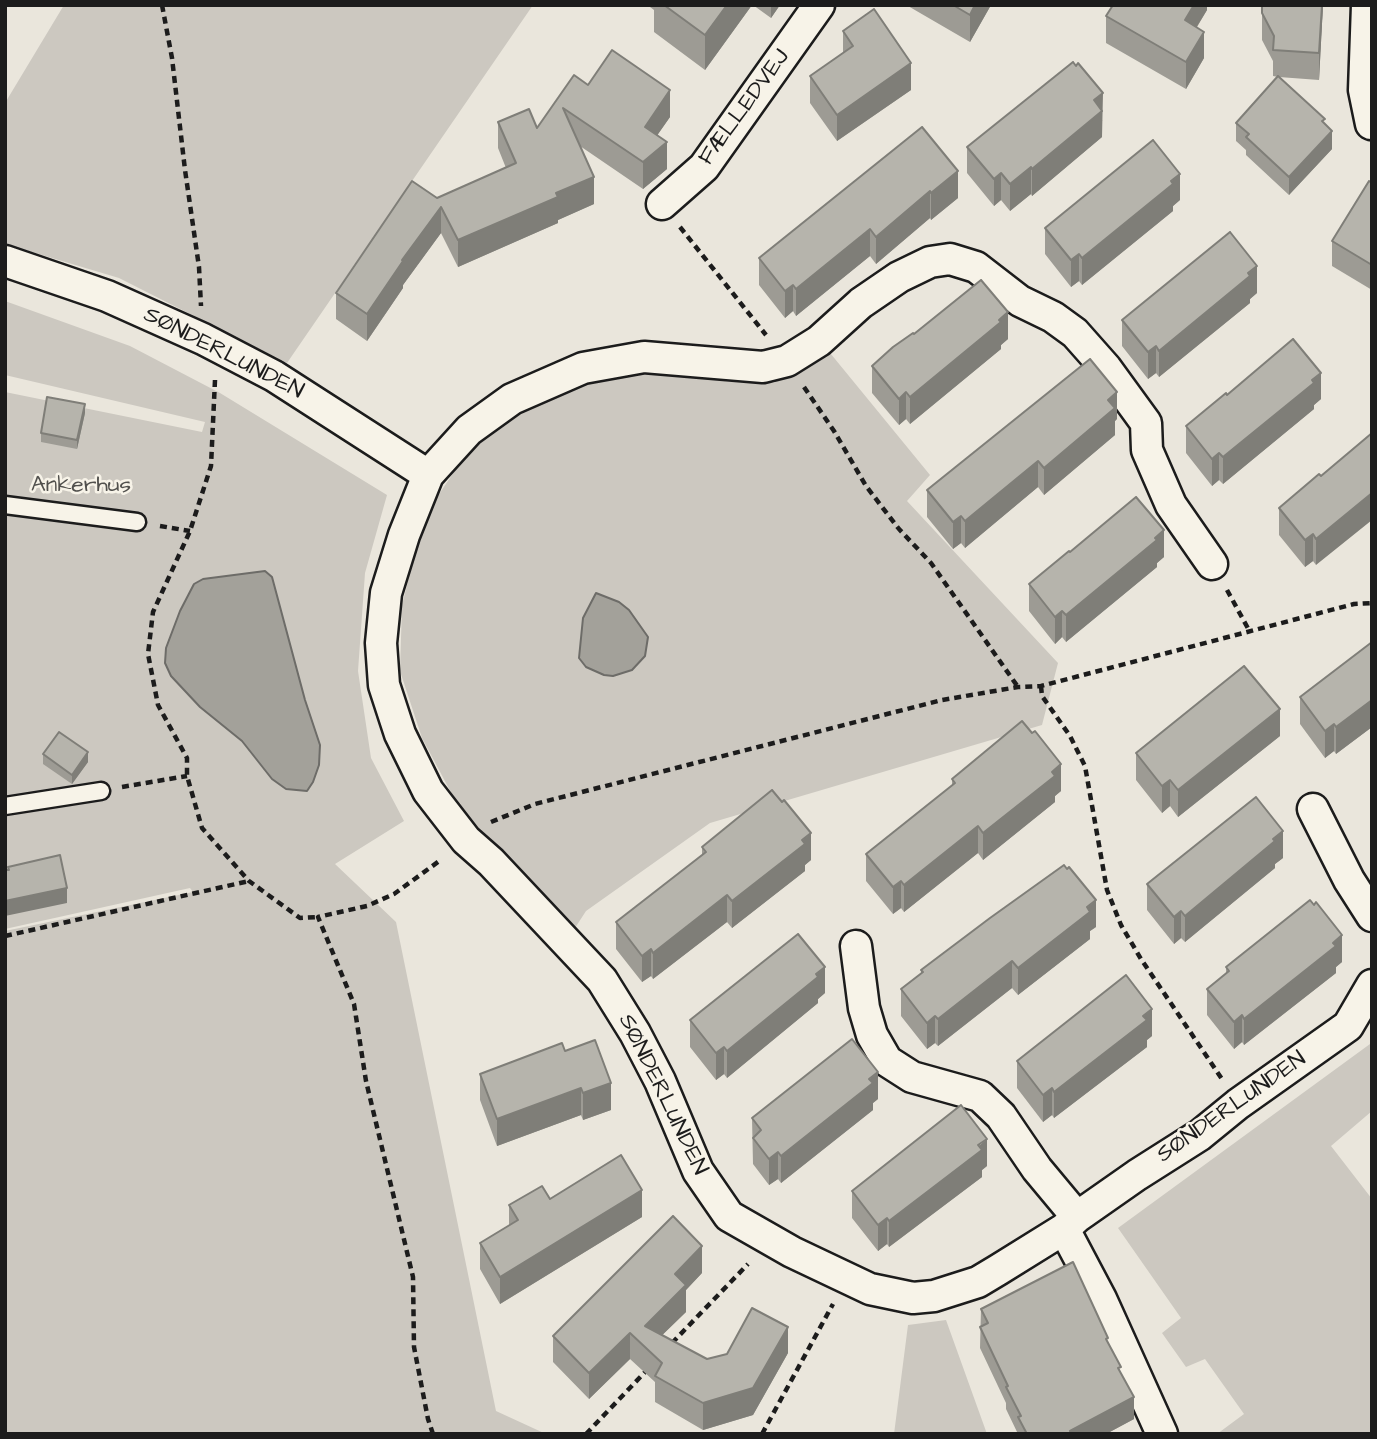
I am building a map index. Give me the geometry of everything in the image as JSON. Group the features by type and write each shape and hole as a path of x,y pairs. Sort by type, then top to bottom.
{"street":[{"name":"FÆLLEDVEJ","path":"662,204 704,167 819,5"},
{"path":"1367,5 1364,90 1371,124"},
{"name":"SØNDERLUNDEN","path":"1212,564 1171,505 1147,450 1146,423 1106,368 1075,333 1053,317 1020,302 976,267 950,259 930,262 899,277 862,303 819,341 786,361 763,367 644,357 583,368 512,398 469,430 428,475 404,535 386,593 382,643 384,685 400,734 428,791 466,840 491,862 602,980 635,1033 660,1081 698,1171 729,1216 870,1289 913,1298 934,1296 978,1282 1200,1135 1238,1104 1348,1026 1372,985"},
{"name":"SØNDERLUNDEN","path":"5,261 107,296 203,339 274,376 428,475"},
{"path":"1313,809 1349,880 1372,916"},
{"path":"856,946 864,1008 872,1035 887,1061 912,1077 980,1096 1002,1116 1037,1169 1070,1223 1162,1434"}],"lane":[{"path":"5,505 137,522"},
{"path":"5,806 101,791"}],"path":[{"path":"162,5 172,58 198,267 203,339 215,380 211,466 190,531 153,612 148,654 158,705 187,758 187,776 202,828 249,881 300,918 318,917 368,906 394,894 497,818 535,804 942,700 1018,687 1041,686 1354,604 1372,603"},
{"path":"662,204 786,361 834,431 866,486 899,529 931,563 1018,687"},
{"path":"203,373 227,387"},
{"path":"137,522 190,531"},
{"path":"1212,564 1250,632"},
{"path":"1041,686 1042,696 1070,736 1084,766 1107,890 1121,925 1141,960 1238,1104"},
{"path":"101,791 187,776"},
{"path":"5,936 249,881"},
{"path":"318,917 354,1004 366,1082 413,1277 414,1347 433,1434"},
{"path":"669,1347 771,1240"},
{"path":"762,1434 846,1278"},
{"path":"586,1434 651,1366"}],"green space":[{"path":"64,5 533,5 287,363 119,278 5,244 5,103"},
{"name":"Ankerhus","path":"5,301 130,346 220,393 387,495 365,573 358,671 371,758 404,821 335,864 396,922 496,1411 546,1434 5,1434 5,931 193,892 190,888 5,929 5,392 202,432 205,422 5,375","holes":["165,663 305,700 320,745 272,779 242,741 200,707 171,676"]},
{"path":"826,348 930,475 907,501 1058,663 1042,725 710,823 586,911 575,928 488,839 455,800 422,738 400,671 402,605 414,557 433,503 473,444 536,401 605,371 774,383"},
{"path":"1370,1044 1372,1111 1331,1146 1372,1199 1372,1434 1217,1434 1244,1414 1205,1359 1186,1367 1162,1333 1181,1318 1118,1228"},
{"path":"946,1320 987,1434 894,1434 908,1325"}],"shaded area":[{"path":"265,571 272,577 320,745 319,765 307,791 286,789 272,779 242,741 200,707 171,676 165,663 166,648 194,584 203,579"},
{"path":"596,593 619,602 629,610 648,637 645,656 632,670 613,676 604,675 586,667 579,658 583,618"}],"building":[{"path":"664,5 727,5 705,35"},
{"path":"953,5 975,5 970,15"},
{"path":"1113,5 1194,5 1185,20 1204,32 1186,62 1106,16"},
{"path":"1262,5 1322,5 1319,53 1273,50 1274,36 1262,13"},
{"path":"874,9 911,63 837,115 810,76 853,46 843,31"},
{"path":"612,50 670,90 645,127 667,142 643,162 563,108 594,177 556,193 558,197 458,240 441,207 367,314 336,293 412,181 437,198 516,163 498,122 529,109 537,128 574,75 588,85"},
{"path":"1073,62 1076,66 1078,63 1103,93 1094,100 1102,111 1010,184 1001,173 994,179 967,147"},
{"path":"1278,76 1325,119 1322,121 1332,131 1289,177 1246,137 1249,134 1236,123"},
{"path":"922,127 958,171 876,237 870,229 796,289 793,285 785,291 759,258"},
{"path":"1153,140 1180,174 1171,181 1173,184 1082,258 1079,254 1071,260 1045,228"},
{"path":"1369,181 1372,183 1372,265 1332,241"},
{"path":"1230,232 1257,266 1248,273 1250,276 1159,351 1156,346 1148,352 1122,320"},
{"path":"981,280 1008,312 999,320 1001,322 910,397 906,392 899,399 872,366"},
{"path":"1293,339 1321,373 1312,380 1314,383 1223,457 1219,453 1212,459 1186,426"},
{"path":"1090,359 1117,392 1108,400 1115,408 1044,468 1038,461 965,521 961,516 953,522 927,490"},
{"path":"47,397 85,404 77,440 41,433"},
{"path":"1372,433 1372,493 1316,539 1313,534 1305,540 1279,508"},
{"path":"1136,497 1164,530 1155,538 1157,540 1066,615 1062,611 1055,617 1029,584"},
{"path":"1372,642 1372,700 1336,727 1334,724 1325,731 1300,697"},
{"path":"1244,666 1280,709 1178,790 1170,780 1162,786 1136,753"},
{"path":"1022,721 1032,733 1035,731 1061,764 1052,772 1055,776 983,833 978,826 904,885 901,881 893,887 866,854 955,783 952,779"},
{"path":"59,732 88,752 72,775 43,754"},
{"path":"772,790 782,802 784,800 811,833 802,840 805,844 732,901 727,895 653,953 651,949 642,956 616,922 706,852 702,847"},
{"path":"1256,797 1283,831 1273,839 1275,841 1185,916 1181,911 1174,917 1147,884"},
{"path":"60,855 67,888 5,901 5,870 9,870 8,867"},
{"path":"1064,865 1067,869 1069,867 1096,900 1087,907 1090,912 1018,968 1012,961 938,1019 935,1016 927,1023 901,989 923,972 921,970"},
{"path":"1310,900 1314,905 1316,902 1342,935 1333,943 1336,946 1244,1019 1242,1015 1234,1022 1207,989 1229,971 1226,967"},
{"path":"798,934 825,967 816,974 818,977 727,1051 724,1047 716,1053 690,1020"},
{"path":"1126,975 1152,1009 1143,1016 1147,1020 1054,1092 1052,1088 1043,1095 1017,1061"},
{"path":"852,1039 878,1072 869,1079 873,1083 781,1156 778,1152 769,1159 753,1138 761,1130 752,1118"},
{"path":"595,1040 611,1083 583,1093 581,1088 497,1119 480,1074 562,1043 565,1051"},
{"path":"961,1105 987,1139 978,1145 982,1150 889,1221 887,1218 878,1225 852,1191"},
{"path":"621,1155 642,1190 500,1277 480,1243 518,1220 509,1205 542,1186 550,1199"},
{"path":"673,1216 702,1246 675,1274 686,1285 645,1326 707,1359 727,1354 752,1308 788,1327 753,1388 703,1403 655,1376 662,1363 630,1333 589,1373 553,1336"},
{"path":"1073,1262 1121,1367 1118,1368 1134,1397 1070,1431 1071,1434 1027,1434 980,1327 988,1323 981,1309"}]}
